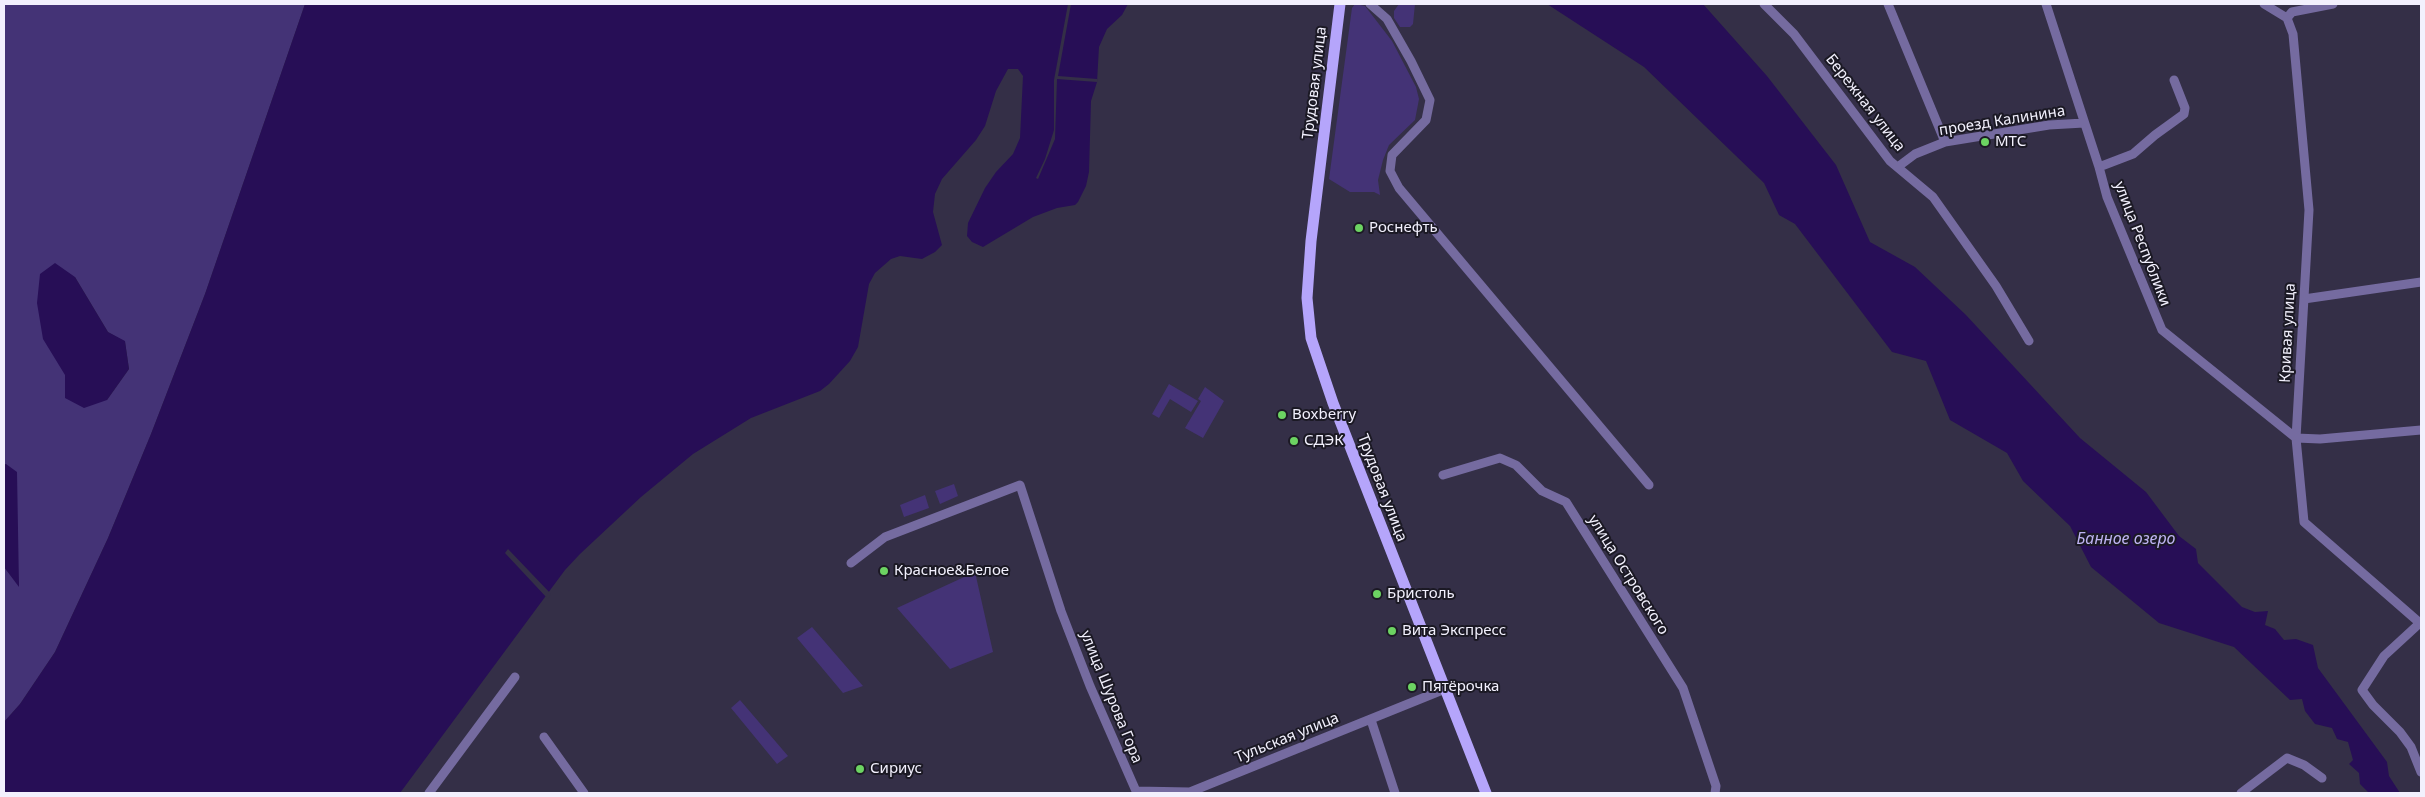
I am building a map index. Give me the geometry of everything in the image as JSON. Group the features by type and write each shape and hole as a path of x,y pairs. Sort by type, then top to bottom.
{"main road":[{"name":"Трудовая улица","path":"1340,4 1311,241 1307,298 1311,338 1333,403 1486,793"}],"street":[{"path":"1370,4 1387,19 1411,61 1430,100 1426,120 1392,155 1390,171 1399,188 1649,485"},
{"name":"Бережная улица","path":"1764,4 1794,34 1890,160 1900,166 1934,197 1996,286 2029,341"},
{"path":"1888,4 1945,142"},
{"name":"улица Республики","path":"2046,4 2099,166 2107,197 2162,330 2296,438"},
{"path":"2264,4 2287,18 2292,12 2334,4"},
{"name":"Кривая улица","path":"2287,18 2293,34 2309,210 2296,438 2304,522 2421,623"},
{"path":"2099,166 2133,154 2154,135 2184,114 2185,108 2174,80"},
{"name":"проезд Калинина","path":"1900,166 1916,154 1945,142 2049,125 2084,123"},
{"path":"2304,299 2421,282"},
{"path":"2296,438 2320,439 2421,430"},
{"name":"улица Островского","path":"1443,475 1500,458 1516,465 1542,492 1566,502 1683,688 1716,786 1715,793"},
{"name":"улица Шурова Гора","path":"851,563 886,537 1020,485 1061,611 1090,686 1135,792"},
{"path":"2421,623 2384,656 2362,690 2405,739 2421,772"},
{"path":"429,793 515,677"},
{"name":"Тульская улица","path":"1135,792 1190,792 1445,689"},
{"path":"1371,720 1395,793"},
{"path":"544,737 584,793"},
{"path":"2241,793 2287,758 2304,765 2322,778"}],"shaded area":[{"path":"4,4 305,4 205,294 151,434 108,538 55,652 20,704 4,722 4,567 19,586 6,464 4,465","holes":["75,277 108,332 125,342 129,369 107,400 65,398 65,375"]},
{"path":"1355,4 1365,6 1392,41 1416,87 1419,99 1415,120 1389,145 1378,180 1380,195 1374,192 1350,192 1329,179 1352,8"},
{"path":"1399,4 1415,4 1413,24 1410,27 1400,27 1394,18 1394,11"},
{"path":"1169,384 1198,401 1191,412 1170,399 1159,418 1152,414"},
{"path":"1205,387 1224,401 1203,438 1185,428 1201,401 1198,399"},
{"path":"954,484 958,496 940,504 935,491"},
{"path":"925,495 929,508 904,517 900,505"},
{"path":"975,572 993,652 950,669 897,608"},
{"path":"812,627 863,686 843,693 797,638"},
{"path":"740,700 788,756 777,764 731,708"}],"water":[{"path":"305,4 1128,4 1122,15 1107,29 1099,47 1097,82 1091,101 1089,172 1086,186 1078,202 1075,205 1057,208 1033,217 983,247 972,242 967,236 968,223 985,188 996,172 1013,154 1020,138 1023,76 1018,69 1008,69 996,91 985,126 976,140 942,179 935,194 933,212 942,245 935,252 922,259 900,256 891,259 875,273 869,284 858,347 850,361 820,391 751,418 693,454 641,497 580,554 565,570 400,793 4,793 4,722 20,704 55,652 108,538 151,434 205,294"},
{"name":"Банное озеро","path":"1547,4 1703,4 1767,76 1836,165 1870,242 1915,267 1966,315 2080,438 2146,492 2179,536 2196,549 2198,563 2242,607 2255,612 2268,611 2265,625 2275,629 2284,640 2296,639 2313,645 2318,668 2387,762 2389,776 2400,793 2369,793 2360,784 2359,773 2349,764 2353,760 2348,742 2337,739 2332,728 2315,724 2305,711 2302,699 2290,700 2234,647 2159,623 2091,567 2070,526 2023,481 2007,453 1950,420 1926,361 1892,352 1795,224 1779,215 1764,183 1644,67"},
{"path":"55,263 75,277 108,332 125,341 129,369 107,400 84,408 65,398 65,375 43,339 37,303 40,274"},
{"path":"6,464 17,472 19,587 4,567 4,465"}],"pier":[{"path":"1068,4 1071,4 1058,76 1097,79 1097,82 1057,79 1055,139 1038,179 1036,178 1045,159 1054,130 1054,80"},
{"path":"508,549 551,594 548,599 505,553"}],"place":[{"name":"МТС","path":"1985,142"},
{"name":"Роснефть","path":"1359,228"},
{"name":"Boxberry","path":"1282,415"},
{"name":"СДЭК","path":"1294,441"},
{"name":"Красное&Белое","path":"884,571"},
{"name":"Бристоль","path":"1377,594"},
{"name":"Вита Экспресс","path":"1392,631"},
{"name":"Пятёрочка","path":"1412,687"},
{"name":"Сириус","path":"860,769"}]}
